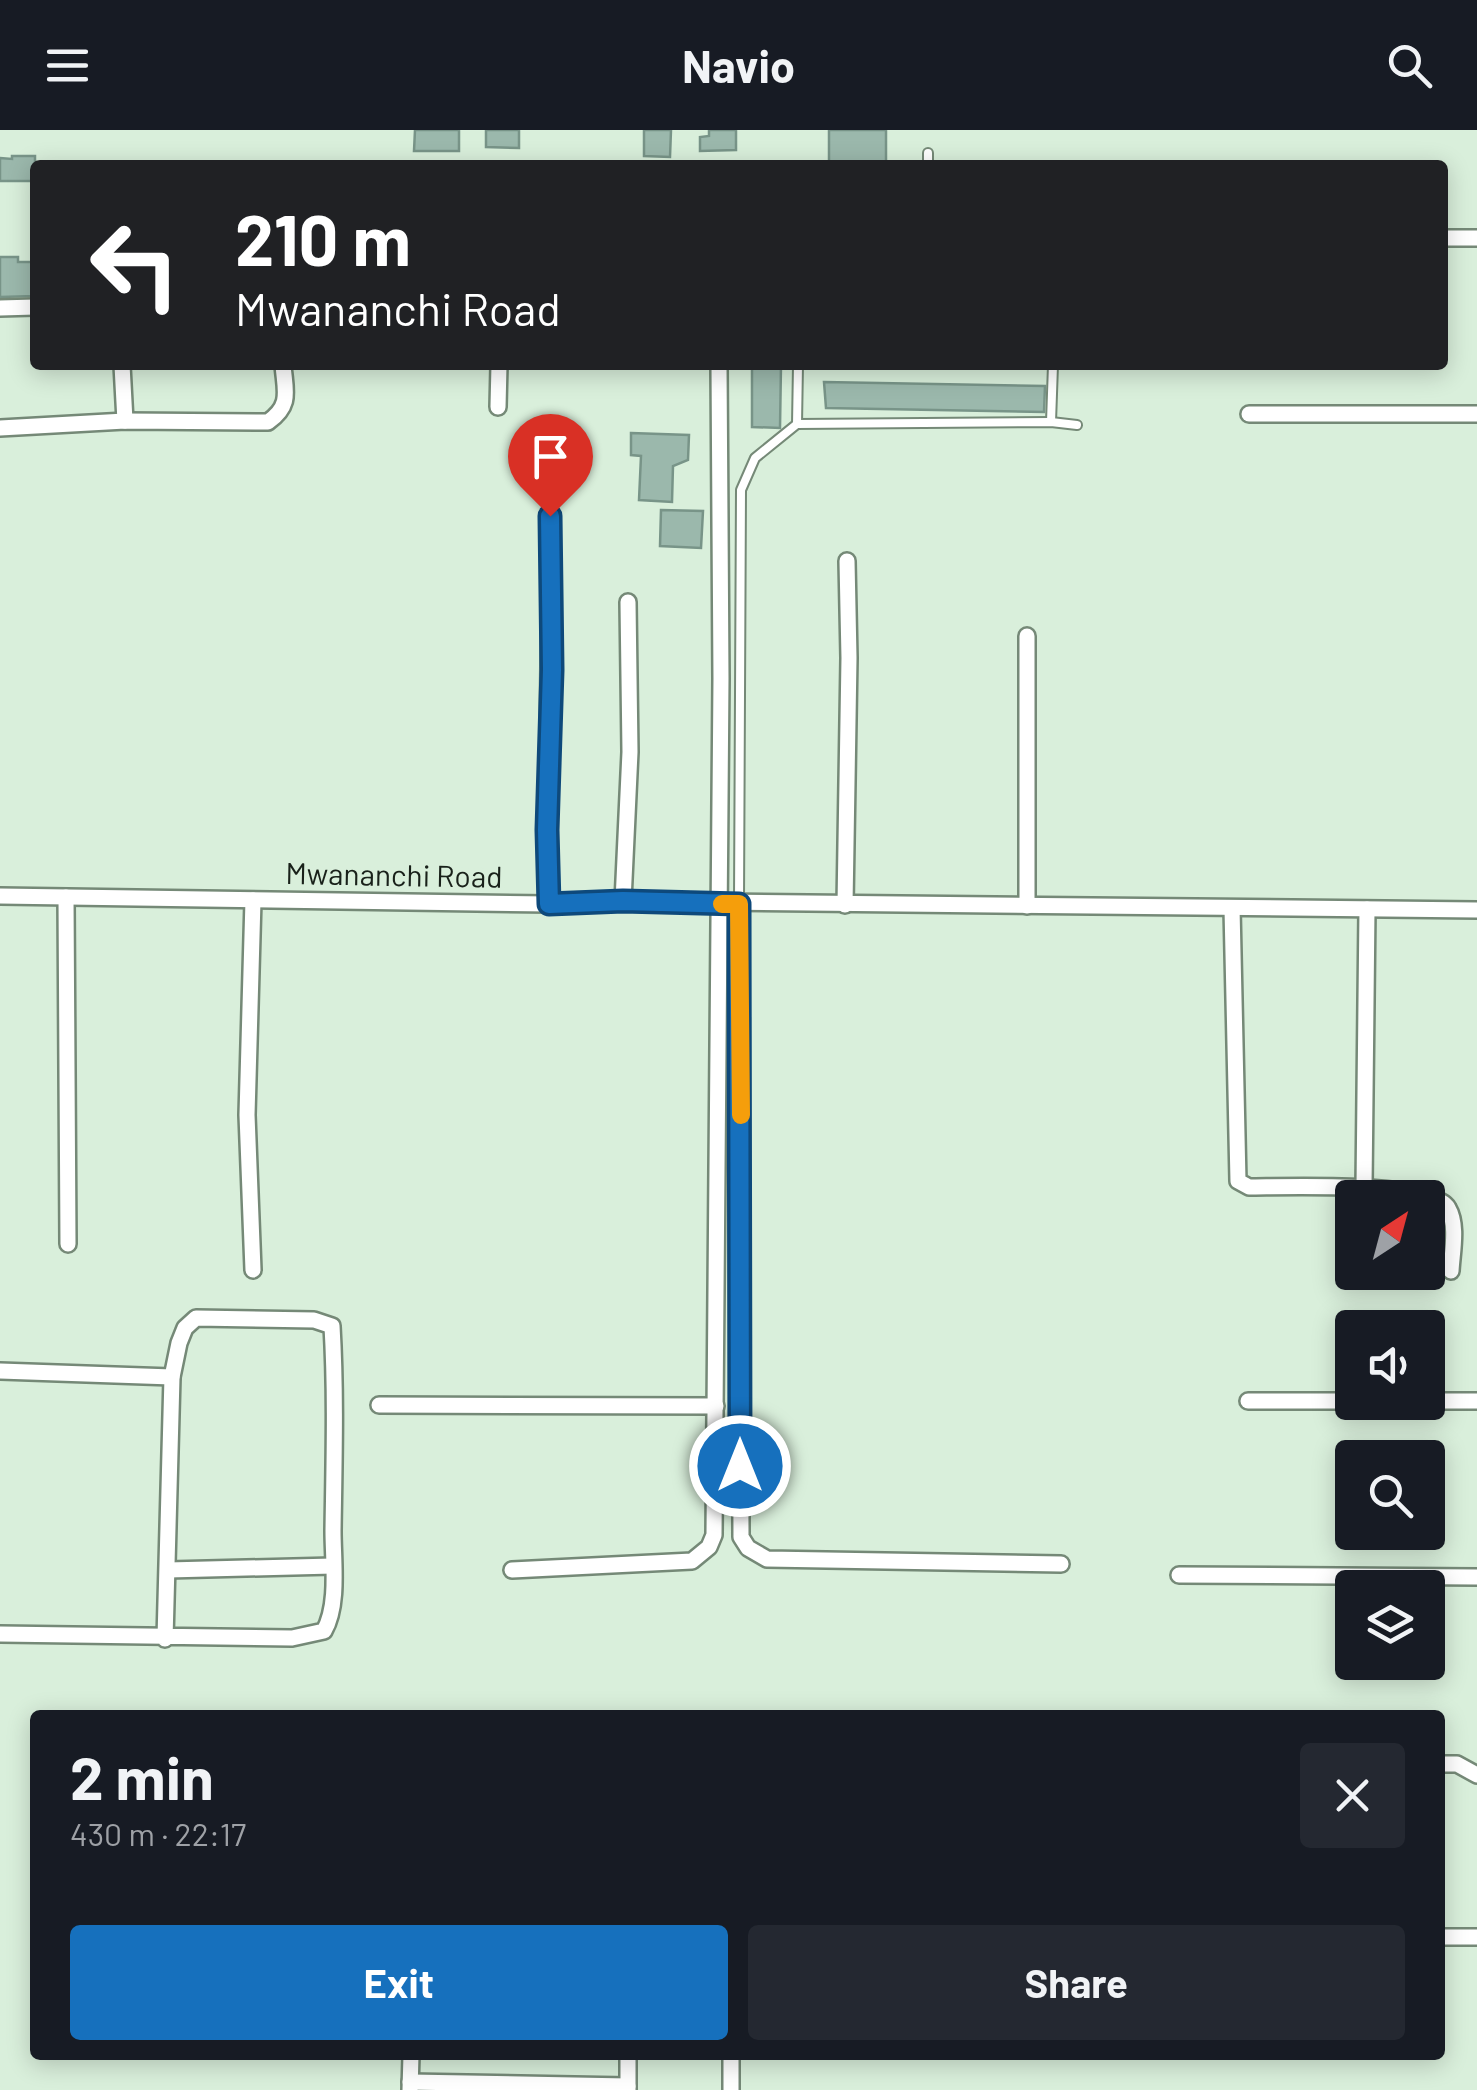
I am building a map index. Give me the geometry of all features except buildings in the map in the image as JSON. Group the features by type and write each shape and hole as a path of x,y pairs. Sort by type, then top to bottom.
{"street":[{"path":"1448,238 1477,238"},
{"path":"0,308 30,307"},
{"path":"122,370 125,420"},
{"path":"0,428 125,420 268,422 282,412 286,399 283,370"},
{"path":"498,407 499,370"},
{"path":"512,1570 692,1562 704,1553 714,1536 719,370"},
{"path":"1248,414 1477,414"},
{"path":"549,904 550,516"},
{"path":"845,905 847,561"},
{"path":"623,901 630,752 628,602"},
{"path":"1027,636 1027,906"},
{"name":"Mwananchi Road","path":"0,896 1477,910"},
{"path":"66,897 68,1244"},
{"path":"254,900 247,1115 254,1270"},
{"path":"739,904 741,1537 748,1548 767,1560 1061,1564"},
{"path":"1232,908 1238,1181 1250,1187 1335,1188"},
{"path":"1364,1180 1367,909"},
{"path":"1445,1205 1452,1216 1451,1270"},
{"path":"0,1634 165,1639 292,1638 324,1631 330,1620 332,1566 332,1326 314,1320 196,1318 185,1328 172,1376 165,1639"},
{"path":"0,1370 172,1376"},
{"path":"1248,1401 1335,1401"},
{"path":"1445,1401 1477,1401"},
{"path":"378,1406 716,1406"},
{"path":"168,1570 332,1566"},
{"path":"1179,1575 1477,1577"},
{"path":"1445,1764 1457,1764 1477,1775"},
{"path":"1445,1937 1477,1938"},
{"path":"410,2060 410,2086 628,2088 628,2060"},
{"path":"731,2090 732,2060"}],"lane":[{"path":"928,153 928,160"},
{"path":"797,424 798,370"},
{"path":"1052,422 1053,370"},
{"path":"739,904 742,490 755,458 797,424 1077,424"}],"slow traffic":[{"path":"722,904 739,904 741,1115"}],"route":[{"path":"550,516 549,904 739,904 740,1466"}]}
